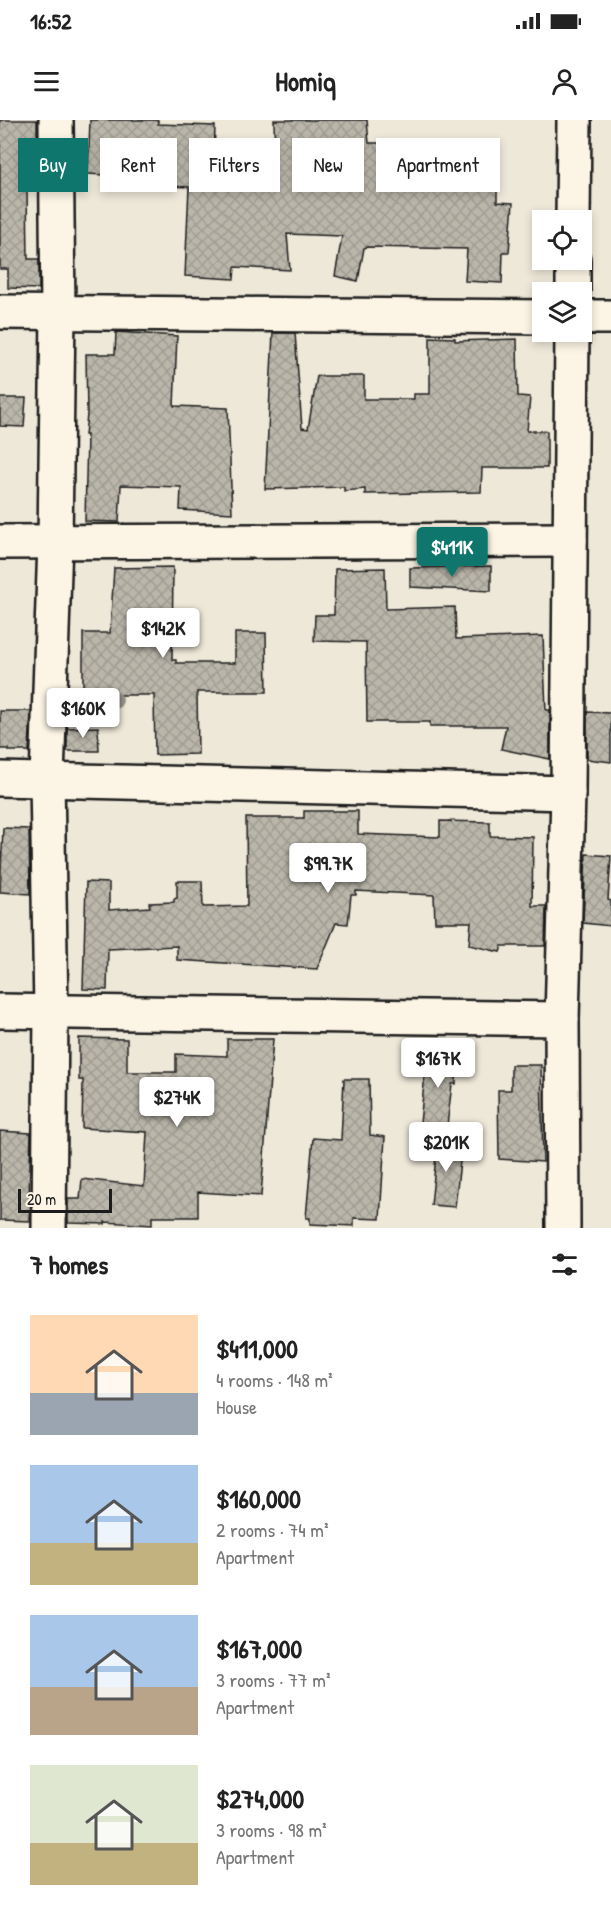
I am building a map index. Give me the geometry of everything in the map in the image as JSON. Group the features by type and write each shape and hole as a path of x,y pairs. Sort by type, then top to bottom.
{"street":[{"path":"49,1228 51,1011 47,779 55,542 58,312 56,120"},
{"path":"573,210 574,120"},
{"path":"0,312 532,317"},
{"path":"592,317 611,317"},
{"path":"563,1228 562,1019 568,793 572,342"},
{"path":"0,542 570,540"},
{"path":"0,779 568,793"},
{"path":"0,1011 562,1019"}],"building":[{"path":"0,120 37,120 37,138 18,138 18,192 27,192 28,259 39,259 39,289 8,288 8,269 0,269"},
{"path":"90,120 158,120 158,124 215,126 215,138 189,138 189,187 177,186 177,138 100,138 100,175 88,174"},
{"path":"274,120 367,120 369,143 376,143 376,192 497,192 497,202 513,203 509,252 503,252 502,283 465,281 467,249 367,247 364,248 358,281 335,276 342,236 287,234 290,270 235,267 234,279 185,276 189,187 189,192 280,192 280,138 274,138"},
{"path":"116,332 177,336 174,406 228,408 232,513 180,510 181,487 121,485 119,522 85,521 86,354 115,354"},
{"path":"273,333 295,333 302,428 308,429 317,376 364,376 364,399 414,399 414,394 430,394 430,337 455,338 455,341 517,339 518,396 530,397 527,431 547,431 547,468 482,468 481,492 365,494 365,489 344,491 344,487 265,489"},
{"path":"0,398 26,398 24,427 0,426"},
{"path":"491,566 491,591 410,587 410,568"},
{"path":"173,567 172,660 176,660 176,663 235,663 235,633 266,633 267,692 197,692 198,754 155,755 154,695 83,695 83,633 110,633 114,568"},
{"path":"385,568 386,609 455,607 456,639 543,636 546,710 550,710 550,759 501,749 506,726 430,726 430,722 367,722 366,642 314,641 315,615 334,615 335,569"},
{"path":"0,711 31,711 29,751 0,749"},
{"path":"587,712 611,713 611,762 587,759"},
{"path":"98,727 99,751 67,751 67,728"},
{"path":"304,811 358,811 358,834 440,837 440,821 490,822 490,836 533,837 532,906 546,906 545,946 502,946 500,952 469,945 471,922 435,922 434,895 356,891 356,895 351,895 348,924 336,923 317,969 177,960 177,946 108,949 107,990 83,989 86,882 109,883 109,910 150,907 149,903 174,902 177,898 177,881 202,881 203,907 247,906 246,818 304,818"},
{"path":"3,828 29,829 30,894 0,892"},
{"path":"586,854 611,856 608,900 611,901 611,926 583,923"},
{"path":"79,1038 127,1039 127,1072 176,1072 176,1054 227,1056 227,1039 273,1039 261,1196 198,1192 198,1217 152,1217 152,1225 105,1222 105,1224 68,1223 68,1199 80,1199 82,1179 144,1186 147,1132 82,1128 83,1080 79,1080"},
{"path":"427,1055 457,1055 456,1084 452,1084 447,1126 420,1123"},
{"path":"511,1065 541,1065 543,1162 499,1159 498,1090 511,1090"},
{"path":"344,1079 369,1079 370,1135 385,1137 380,1219 354,1218 354,1226 310,1224 310,1218 306,1218 313,1138 341,1140"},
{"path":"0,1131 31,1133 30,1221 0,1220"},
{"path":"438,1137 462,1143 455,1207 431,1205"}]}
